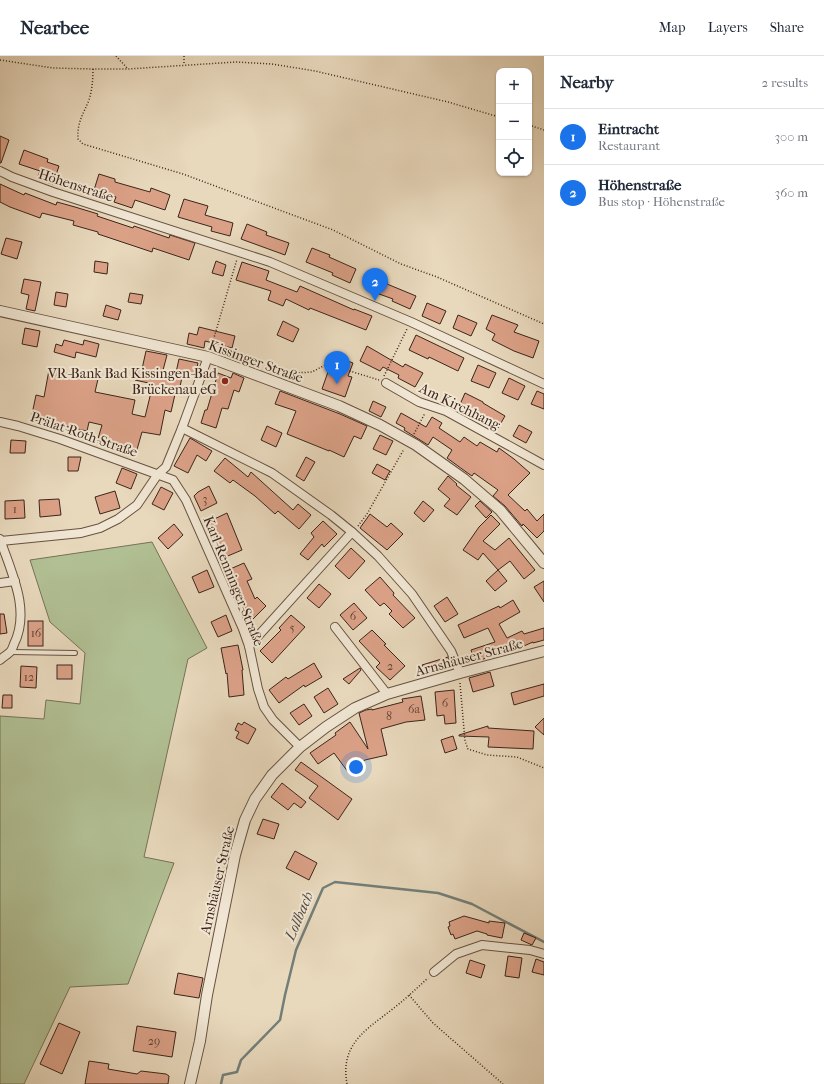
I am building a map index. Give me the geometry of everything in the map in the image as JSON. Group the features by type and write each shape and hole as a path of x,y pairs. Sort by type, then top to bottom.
{"street":[{"name":"Höhenstraße","path":"0,171 53,192 270,262 411,322 544,384"},
{"name":"Kissinger Straße","path":"0,311 208,357 339,406 380,425 409,441 464,479 500,510 544,563"},
{"path":"0,660 11,652 19,636 21,614 19,596 15,581 0,540 81,533 100,528 118,519 137,505 158,474 166,467 208,357"},
{"name":"Am Kirchhang","path":"386,383 420,402 446,411 544,465"},
{"name":"Prälat-Roth-Straße","path":"0,422 60,439 158,474"},
{"path":"182,428 272,473 331,515 352,532 378,556 412,594 451,651 460,673"},
{"name":"Karl-Renninger-Straße","path":"158,474 173,480 186,500 243,629 249,646 258,689 264,707 273,720 300,747"},
{"path":"249,646 352,532"},
{"path":"0,584 15,581"},
{"path":"335,628 387,694"},
{"name":"Arnshäuser Straße","path":"190,1084 200,1041 207,995 235,856 245,820 255,799 272,775 300,747 326,727 355,708 387,694 544,651"},
{"path":"434,972 456,954 482,945 530,950 544,954"}],"lane":[{"path":"11,652 75,653"}],"path":[{"path":"116,56 128,69"},
{"path":"184,56 184,65"},
{"path":"0,60 53,68 93,69 128,69 236,62 272,64 315,71 448,102 496,116"},
{"path":"93,69 92,90 77,129 78,139 83,144 183,174 333,230 401,264 436,277 544,324"},
{"path":"532,126 544,130"},
{"path":"208,357 239,252"},
{"path":"290,388 295,373 312,372 327,364 381,381 411,322"},
{"path":"352,532 367,514 429,405"},
{"path":"460,673 465,742 468,749 487,755 517,757 544,768"},
{"path":"347,1084 345,1071 348,1053 356,1040 372,1024 409,995 434,972"},
{"path":"409,995 433,1023 503,1084"}],"green space":[{"path":"152,542 207,648 188,659 144,857 174,863 128,984 70,987 24,1084 0,1084 0,716 44,719 46,700 80,704 85,653 50,622 30,560"}],"building":[{"path":"0,136 9,140 1,163 0,163"},
{"path":"24,150 48,159 47,162 59,166 53,184 37,179 40,171 19,164"},
{"path":"99,174 115,179 115,182 150,192 151,188 170,195 165,210 135,200 132,208 114,202 116,197 94,190"},
{"path":"0,184 24,195 25,193 56,205 57,202 98,214 97,216 133,228 134,226 169,238 170,235 195,243 189,260 153,248 152,252 98,234 98,232 73,225 74,221 42,213 40,218 10,207 0,202"},
{"path":"184,199 208,206 205,215 233,223 230,236 211,231 212,227 178,217"},
{"path":"247,224 267,232 266,235 289,243 285,255 241,239"},
{"path":"6,238 22,242 17,259 1,254"},
{"path":"312,248 330,255 329,257 356,269 350,283 332,275 333,273 306,262"},
{"path":"95,261 108,263 107,274 94,272"},
{"path":"216,261 226,265 223,276 212,273"},
{"path":"242,262 269,271 266,280 297,292 300,286 354,310 372,316 366,330 310,308 309,310 286,299 283,306 268,300 271,291 236,280"},
{"path":"372,277 388,282 387,284 416,296 410,309 392,301 393,299 368,290"},
{"path":"24,279 41,282 35,311 26,309 29,295 21,293"},
{"path":"56,292 68,294 66,307 54,305"},
{"path":"130,293 143,295 141,304 128,302"},
{"path":"427,303 446,311 440,324 422,316"},
{"path":"106,305 121,310 118,320 103,316"},
{"path":"458,315 477,323 471,336 453,328"},
{"path":"492,315 518,325 514,332 539,341 533,358 514,351 492,340 495,334 486,329"},
{"path":"283,321 299,329 293,342 277,335"},
{"path":"199,327 235,336 232,348 205,341 204,348 187,344 189,333 197,335"},
{"path":"25,328 40,331 37,347 22,344"},
{"path":"416,335 464,358 458,371 429,357 428,359 409,350"},
{"path":"64,340 83,345 84,340 99,344 96,357 76,352 75,358 54,352 56,344 62,346"},
{"path":"367,346 403,367 405,364 423,373 415,387 398,378 399,375 383,367 380,371 360,361"},
{"path":"146,351 167,355 162,374 175,377 179,359 198,363 195,376 183,373 179,391 176,390 171,412 165,410 160,435 142,432 136,453 97,442 102,425 89,422 87,431 31,419 36,395 44,397 49,370 98,379 95,392 135,400 132,414 145,417 153,384 135,380 137,368 142,369"},
{"path":"340,358 353,363 348,376 352,377 345,397 322,389 329,369 335,371"},
{"path":"478,365 496,373 489,388 471,381"},
{"path":"218,373 231,378 233,373 244,378 239,392 234,390 228,409 222,408 216,428 201,423 205,410 207,410"},
{"path":"509,378 525,386 518,400 502,393"},
{"path":"280,391 367,426 361,439 354,436 344,457 287,434 296,411 275,404"},
{"path":"537,391 544,394 544,409 531,404"},
{"path":"465,393 505,416 498,428 477,416 476,417 458,409"},
{"path":"373,401 386,407 381,417 369,411"},
{"path":"401,413 426,427 432,417 442,423 439,428 460,442 464,437 477,446 480,442 497,452 499,448 514,459 530,473 508,495 525,511 527,509 537,521 544,514 544,531 537,538 523,524 522,526 505,506 493,496 498,490 474,473 472,476 447,458 452,450 433,437 428,445 404,430 405,428 396,423"},
{"path":"519,425 532,432 526,443 513,436"},
{"path":"267,426 282,433 276,447 261,440"},
{"path":"380,435 393,441 386,455 373,449"},
{"path":"190,438 212,451 206,461 197,455 188,473 174,466"},
{"path":"11,440 26,441 25,453 10,453"},
{"path":"68,457 81,457 78,471 68,471"},
{"path":"306,457 315,462 304,481 296,476"},
{"path":"225,458 248,477 251,472 293,510 298,504 311,515 299,529 278,511 275,514 255,496 233,480 230,483 214,471"},
{"path":"377,464 390,471 385,480 372,473"},
{"path":"122,468 137,474 131,489 116,483"},
{"path":"448,476 457,484 456,485 471,497 457,515 444,506 450,499 438,489"},
{"path":"209,486 217,503 201,511 194,496"},
{"path":"161,487 173,493 164,510 152,504"},
{"path":"115,491 120,508 100,514 95,497"},
{"path":"59,499 61,515 40,517 39,500"},
{"path":"24,500 25,518 5,519 5,501"},
{"path":"423,501 434,510 424,522 414,513"},
{"path":"480,501 492,512 486,518 475,506"},
{"path":"227,513 242,550 223,558 208,522"},
{"path":"370,514 387,527 391,523 403,534 387,550 360,528"},
{"path":"491,515 500,524 483,541 495,550 509,538 535,570 524,579 510,561 498,570 483,553 478,560 463,550 479,527"},
{"path":"323,521 337,534 324,547 322,544 308,560 300,554 314,537 311,533"},
{"path":"174,524 183,535 168,549 158,538"},
{"path":"351,548 365,561 349,579 335,566"},
{"path":"244,563 252,579 247,581 255,599 257,597 266,606 252,620 243,611 246,608 228,570"},
{"path":"207,570 214,587 199,593 192,577"},
{"path":"498,570 507,581 495,591 486,581"},
{"path":"380,577 394,593 393,595 415,618 403,628 389,614 392,611 384,603 380,606 365,590"},
{"path":"544,581 544,602 534,587"},
{"path":"319,584 331,594 319,608 307,598"},
{"path":"447,597 458,614 445,622 434,606"},
{"path":"513,600 520,612 499,624 507,638 522,631 524,634 544,628 544,640 533,642 517,649 515,643 489,657 475,662 471,650 495,642 488,628 464,638 458,625 499,606 500,608"},
{"path":"354,603 367,618 353,630 340,615"},
{"path":"0,614 4,614 7,633 0,634"},
{"path":"226,615 232,631 218,637 211,622"},
{"path":"291,615 305,627 272,663 260,651 281,630 279,628"},
{"path":"28,621 43,621 43,646 28,646"},
{"path":"372,630 386,644 384,645 405,666 390,680 376,667 380,663 359,641"},
{"path":"238,645 243,670 244,695 229,697 227,673 226,674 221,648"},
{"path":"448,657 449,660 428,674 422,665"},
{"path":"314,663 322,677 305,687 304,685 279,703 269,690 286,677 288,679"},
{"path":"57,665 72,665 72,679 57,679"},
{"path":"21,666 37,667 36,688 20,687"},
{"path":"360,668 361,670 349,684 343,679"},
{"path":"490,672 494,686 473,692 469,678"},
{"path":"544,684 544,696 514,705 511,693"},
{"path":"328,688 338,704 324,713 314,697"},
{"path":"454,690 456,723 445,724 444,715 437,716 435,692"},
{"path":"3,695 12,695 12,708 2,708"},
{"path":"421,696 425,720 406,722 381,729 387,755 365,760 348,772 334,753 318,764 310,753 336,735 335,733 350,722 368,749 359,713 366,710 372,710 403,702 402,699"},
{"path":"304,704 312,716 299,725 290,713"},
{"path":"544,718 544,735 535,727"},
{"path":"244,722 256,729 248,744 236,738 239,732 235,730 238,723 242,725"},
{"path":"488,726 488,728 534,731 533,749 488,747 489,737 459,736"},
{"path":"453,736 457,749 445,753 441,740"},
{"path":"301,762 352,799 338,820 309,798 318,786 295,770"},
{"path":"282,783 306,802 301,808 294,803 288,810 271,797"},
{"path":"263,819 279,824 274,839 257,834"},
{"path":"295,851 317,863 309,880 286,868"},
{"path":"464,916 489,923 489,921 505,923 502,938 477,931 455,939 453,934 451,935 448,927 450,926 449,922"},
{"path":"524,933 536,938 532,945 521,940"},
{"path":"508,956 522,958 519,978 505,976"},
{"path":"536,959 544,962 544,975 532,972"},
{"path":"470,960 485,965 481,978 466,973"},
{"path":"178,973 203,978 199,998 174,994"},
{"path":"59,1023 80,1032 62,1074 40,1064"},
{"path":"137,1026 176,1032 172,1057 133,1051"},
{"path":"89,1061 109,1064 108,1069 137,1074 141,1071 166,1074 169,1076 168,1084 85,1084"}],"waterway":[{"name":"Lollbach","path":"221,1084 223,1075 237,1072 241,1060 280,1020 296,950 323,888 335,882 438,893 472,904 544,942"}],"place":[{"name":"Höhenstraße","path":"375,301"},
{"name":"VR-Bank Bad Kissingen-Bad Brückenau eG","path":"225,381"},
{"name":"Eintracht","path":"337,384"}]}
